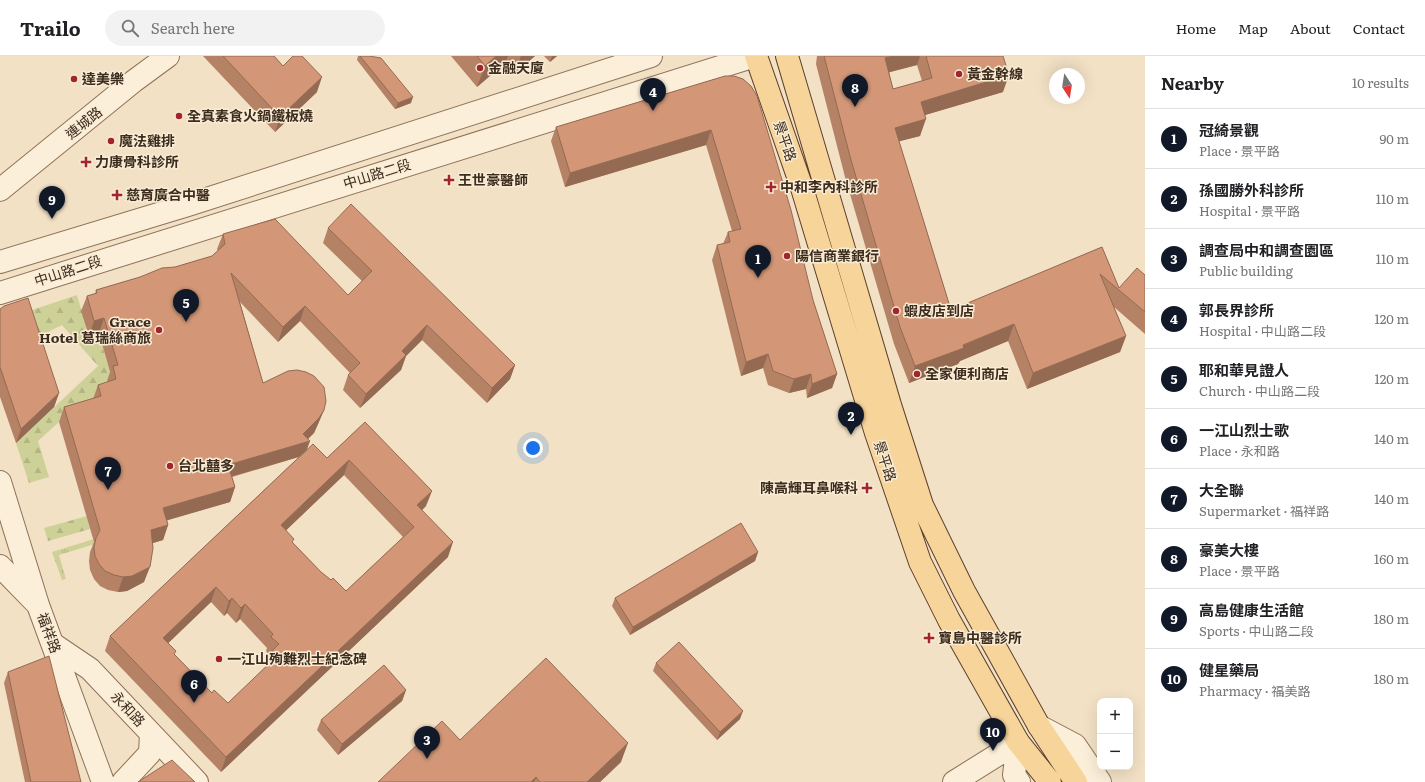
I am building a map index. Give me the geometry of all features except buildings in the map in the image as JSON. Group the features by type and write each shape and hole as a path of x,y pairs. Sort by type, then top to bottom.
{"main road":[{"name":"景平路","path":"755,56 802,188 876,433 920,562 950,620 1018,742 1046,776"},
{"name":"景平路","path":"787,56 890,406 922,505 964,591 1039,726 1076,782"}],"street":[{"name":"連城路","path":"0,190 134,81 168,56"},
{"name":"中山路二段","path":"0,262 195,203 652,56"},
{"name":"中山路二段","path":"0,293 755,56"},
{"name":"福祥路","path":"0,482 38,605 103,782"},
{"path":"0,566 38,605"},
{"name":"永和路","path":"53,644 90,669 197,782"},
{"path":"1039,726 1075,745 1100,782"},
{"path":"123,782 150,753 152,734"},
{"path":"954,782 1018,742"},
{"path":"1018,742 1014,775 1019,782"}],"green space":[{"path":"77,295 89,336 99,333 112,380 111,394 59,422 38,441 49,477 29,483 16,443 98,366 62,325 32,340 23,313"},
{"path":"87,516 90,529 48,541 44,528"},
{"path":"94,539 95,544 59,555 66,579 62,580 52,552"}],"place":[{"name":"金融天廈","path":"480,68"},
{"name":"黃金幹線","path":"959,74"},
{"name":"達美樂","path":"74,79"},
{"name":"豪美大樓","path":"855,107"},
{"name":"郭長界診所","path":"653,111"},
{"name":"全真素食火鍋鐵板燒","path":"179,116"},
{"name":"魔法雞排","path":"111,141"},
{"name":"力康骨科診所","path":"86,162"},
{"name":"王世豪醫師","path":"449,180"},
{"name":"中和李內科診所","path":"771,187"},
{"name":"慈育廣合中醫","path":"117,195"},
{"name":"高島健康生活館","path":"52,219"},
{"name":"陽信商業銀行","path":"787,256"},
{"name":"冠綺景觀","path":"758,278"},
{"name":"蝦皮店到店","path":"896,311"},
{"name":"耶和華見證人","path":"186,322"},
{"name":"Grace Hotel 葛瑞絲商旅","path":"159,330"},
{"name":"全家便利商店","path":"917,374"},
{"name":"孫國勝外科診所","path":"851,435"},
{"name":"台北囍多","path":"170,466"},
{"name":"陳高輝耳鼻喉科","path":"867,488"},
{"name":"大全聯","path":"108,490"},
{"name":"寶島中醫診所","path":"929,638"},
{"name":"一江山殉難烈士紀念碑","path":"219,659"},
{"name":"一江山烈士歌","path":"194,703"},
{"name":"健星藥局","path":"993,751"},
{"name":"調查局中和調查園區","path":"427,759"}]}
